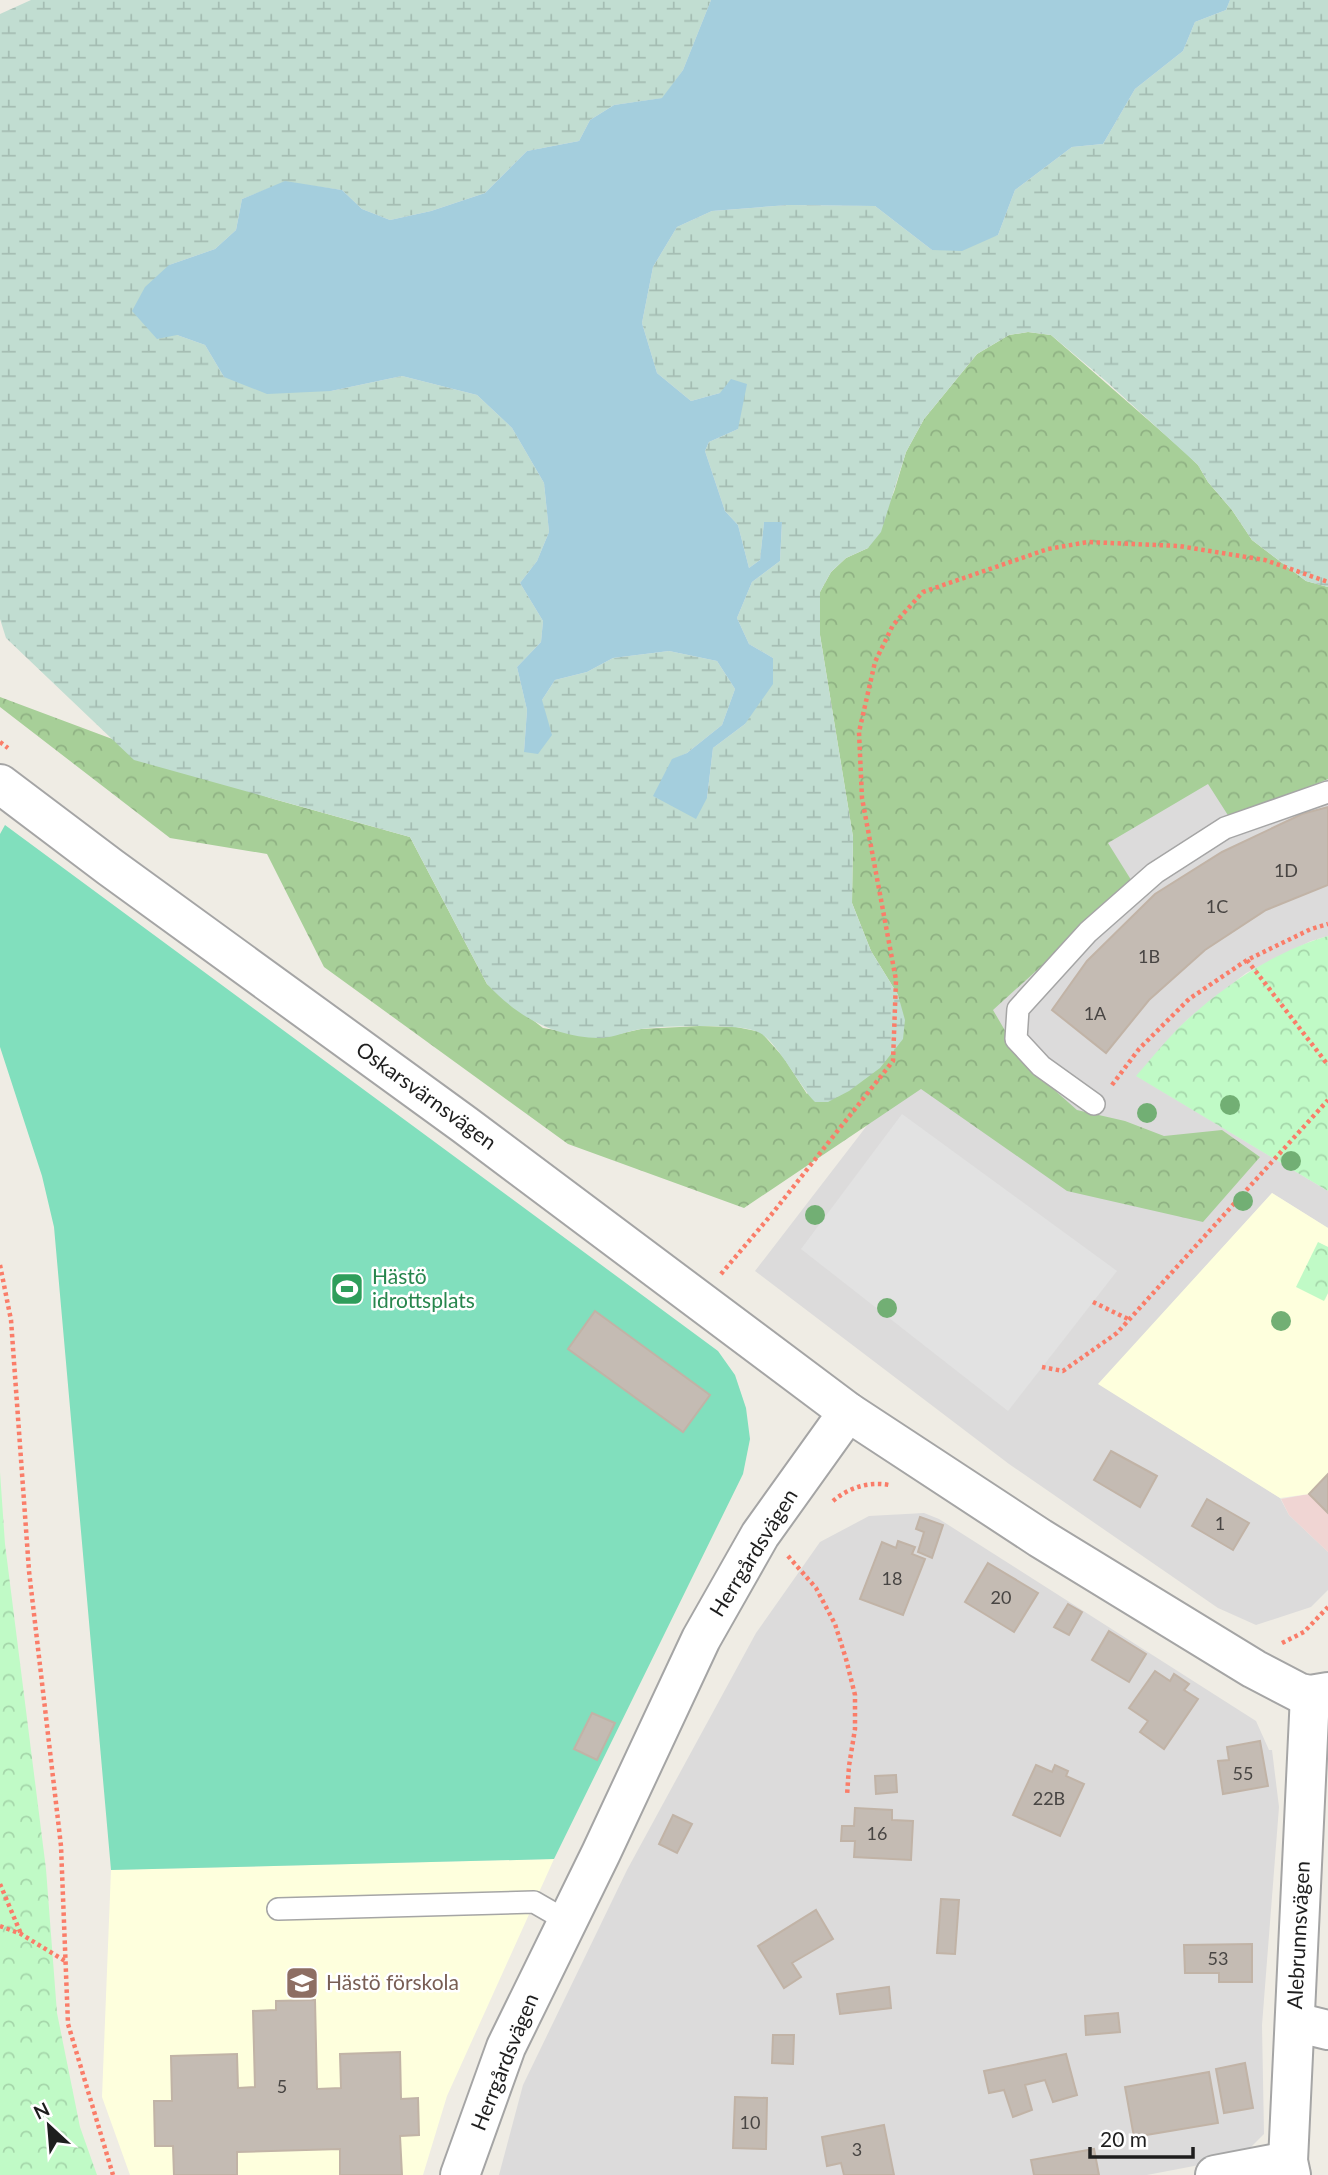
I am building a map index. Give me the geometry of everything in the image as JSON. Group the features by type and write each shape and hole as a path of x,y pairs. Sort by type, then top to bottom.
{"street":[{"name":"Oskarsvärnsvägen","path":"0,784 465,1125 848,1412"},
{"path":"848,1412 1040,1538 1254,1669 1300,1693 1319,1694"},
{"name":"Herrgårdsvägen","path":"460,2175 506,2048 701,1639 760,1535 848,1412"},
{"name":"Alebrunnsvägen","path":"1289,2168 1312,2026 1319,1694"},
{"path":"1215,2175 1289,2168"}],"lane":[{"path":"1094,1104 1041,1066 1016,1039 1018,1009 1088,932 1155,873 1226,828 1328,792"},
{"path":"278,1909 534,1902 567,1921"}],"path":[{"path":"714,1283 894,1061 897,980 862,798 859,732 875,662 893,625 923,592 1048,549 1087,542 1179,546 1265,560 1328,582"},
{"path":"1094,1104 1139,1049 1189,999 1247,960 1311,929 1328,924"},
{"path":"1247,960 1328,1065"},
{"path":"1042,1367 1063,1371 1117,1333 1328,1100"},
{"path":"0,1265 10,1320 29,1572 61,1846 68,2024 113,2175"},
{"path":"1093,1302 1129,1320"},
{"path":"829,1506 835,1499 860,1486 886,1484 895,1488"},
{"path":"781,1563 786,1554 816,1588 835,1624 846,1660 855,1695 855,1729 847,1796"},
{"path":"0,1884 21,1934"},
{"path":"0,1926 21,1934 66,1962"}],"shaded area":[{"path":"1328,703 1328,936 1311,941 1246,973 1187,1020 1137,1076 1328,1191 1328,1228 1272,1193 1099,1384 1280,1498 1289,1515 1328,1552 1328,1590 1311,1607 1256,1625 1218,1608 1009,1464 755,1271 1139,772"},
{"path":"902,1114 1117,1271 1008,1411 801,1249"},
{"path":"1272,1193 1328,1228 1328,1247 1319,1243 1325,1300 1328,1293 1328,1474 1309,1494 1280,1498 1098,1384"},
{"path":"1328,1474 1328,1552 1289,1515 1281,1499 1309,1494"},
{"path":"924,1513 939,1519 1256,1721 1269,1750 1272,1750 1279,1807 1262,2025 1264,2134 1241,2157 1147,2175 499,2175 523,2085 627,1870 756,1633 820,1542 869,1516"},
{"name":"Hästö förskola","path":"554,1859 447,2096 423,2175 130,2175 102,2097 111,1870"}],"green space":[{"path":"31,0 711,0 683,70 663,98 614,105 590,120 579,141 527,151 485,193 431,211 390,220 362,209 342,190 285,182 242,199 236,230 215,249 169,265 177,335 205,345 224,377 331,391 402,376 477,395 512,428 544,483 549,532 537,561 520,583 543,621 541,642 517,667 527,710 524,752 542,700 555,680 587,672 613,658 669,651 717,661 735,689 722,725 687,753 672,760 707,798 713,748 745,724 773,658 749,644 737,618 752,582 780,561 782,523 764,522 760,560 749,568 738,525 725,511 705,451 709,442 738,429 720,393 691,401 657,373 642,323 653,267 677,227 712,211 788,205 875,206 932,250 998,235 1015,190 1072,147 1103,144 1135,89 1183,51 1195,22 1226,10 1230,0 1328,0 1328,587 1306,581 1252,540 1198,465 1051,335 1028,332 1009,335 977,354 924,419 906,452 881,532 868,548 846,558 831,572 820,592 820,635 853,837 852,903 871,951 898,995 905,1020 903,1039 880,1068 849,1091 828,1102 815,1102 780,1053 765,1036 753,1030 711,1026 667,1027 641,1029 599,1038 566,1034 537,1023 511,1006 487,984 410,837 134,760 6,638 0,619 0,14"},
{"path":"1028,332 1051,335 1186,453 1198,465 1252,540 1306,581 1328,587 1328,779 1231,820 1208,784 1108,843 1133,883 993,1010 1024,1063 1077,1110 1125,1121 1164,1136 1222,1130 1260,1157 1203,1222 1067,1191 921,1089 744,1208 568,1144 324,967 267,854 170,838 0,707 0,697 270,798 410,837 487,984 543,1028 601,1038 641,1029 699,1026 736,1027 761,1032 784,1058 807,1094 898,995 871,951 852,903 853,837 820,635 820,592 831,572 846,558 868,548 894,492 906,452 924,419 977,354 1009,335"},
{"name":"Hästö idrottsplats","path":"5,825 718,1351 735,1375 746,1408 750,1439 743,1474 554,1859 111,1870 54,1227 42,1176 0,1047 0,834"},
{"path":"1328,936 1328,1191 1136,1076 1181,1026 1219,993 1271,959"},
{"path":"1318,1242 1328,1247 1328,1293 1324,1301 1296,1287"},
{"path":"0,1472 5,1544 46,1869 57,2013 80,2127 97,2175 0,2175"}],"water":[{"path":"711,0 1230,0 1226,10 1195,22 1183,51 1135,89 1103,144 1072,147 1015,190 998,235 962,251 932,250 875,206 788,205 712,211 677,227 653,267 642,323 657,373 691,401 720,393 731,379 747,384 738,429 709,442 705,451 725,511 738,525 749,568 760,560 764,522 782,522 780,561 752,582 737,618 749,644 773,658 773,684 745,724 713,748 707,798 696,819 653,796 672,759 687,753 722,725 735,689 717,661 669,651 613,658 587,672 555,680 542,700 552,735 538,754 524,752 527,710 517,667 541,642 543,621 520,583 537,561 549,532 544,483 512,428 477,395 402,376 331,391 267,394 224,377 205,345 177,335 157,339 132,311 145,287 169,265 215,249 236,230 242,199 285,181 342,190 362,209 390,220 431,211 485,193 527,151 579,141 590,120 614,105 662,98 683,70"}],"building":[{"path":"1328,807 1328,885 1266,910 1205,950 1149,1000 1106,1053 1052,1010 1087,961 1155,894 1222,852 1302,814"},
{"path":"595,1311 710,1395 683,1432 568,1349"},
{"path":"1111,1451 1157,1476 1140,1507 1094,1480"},
{"path":"1328,1474 1328,1513 1309,1494"},
{"path":"1207,1499 1249,1523 1233,1550 1192,1526"},
{"path":"920,1517 943,1525 932,1558 918,1552 924,1532 916,1529"},
{"path":"898,1541 915,1547 912,1554 925,1559 903,1615 860,1599 882,1542 896,1548"},
{"path":"988,1563 1038,1593 1014,1632 965,1602"},
{"path":"1068,1604 1082,1612 1069,1635 1054,1627"},
{"path":"1109,1631 1146,1654 1129,1682 1092,1660"},
{"path":"1155,1671 1170,1681 1174,1674 1189,1684 1184,1690 1198,1699 1164,1749 1140,1732 1148,1721 1129,1708"},
{"path":"592,1713 615,1723 597,1760 574,1749"},
{"path":"1260,1741 1268,1786 1223,1794 1218,1761 1229,1760 1227,1747"},
{"path":"1036,1765 1052,1772 1055,1765 1068,1771 1066,1776 1084,1784 1060,1836 1013,1815"},
{"path":"896,1775 897,1792 876,1794 875,1776"},
{"path":"855,1808 892,1810 892,1820 913,1821 911,1860 854,1857 855,1841 841,1841 842,1826 854,1826"},
{"path":"673,1815 692,1824 677,1853 659,1844"},
{"path":"941,1899 959,1900 955,1954 937,1953"},
{"path":"816,1910 833,1939 792,1963 801,1977 784,1988 758,1946"},
{"path":"1252,1944 1252,1982 1219,1982 1219,1973 1185,1973 1184,1945"},
{"path":"889,1987 891,2008 840,2014 837,1994"},
{"path":"315,2000 317,2089 341,2088 340,2054 400,2052 401,2099 418,2098 419,2135 400,2136 402,2175 340,2175 340,2149 237,2152 237,2175 174,2175 173,2146 155,2146 154,2101 172,2101 171,2056 237,2054 238,2088 255,2087 253,2011 276,2010 276,2001"},
{"path":"1118,2013 1120,2032 1086,2035 1085,2016"},
{"path":"773,2035 794,2035 793,2064 772,2063"},
{"path":"1066,2054 1077,2095 1053,2102 1045,2080 1025,2085 1032,2110 1013,2117 1004,2090 989,2093 984,2071"},
{"path":"1245,2063 1253,2108 1224,2113 1216,2069"},
{"path":"1209,2072 1218,2123 1134,2137 1125,2087"},
{"path":"735,2097 767,2098 766,2149 733,2148"},
{"path":"884,2125 894,2175 844,2175 841,2163 827,2166 822,2137"},
{"path":"1094,2149 1099,2175 1034,2175 1031,2160"}],"place":[{"name":"Hästö idrottsplats","path":"347,1289"},
{"name":"Hästö förskola","path":"302,1983"}]}
